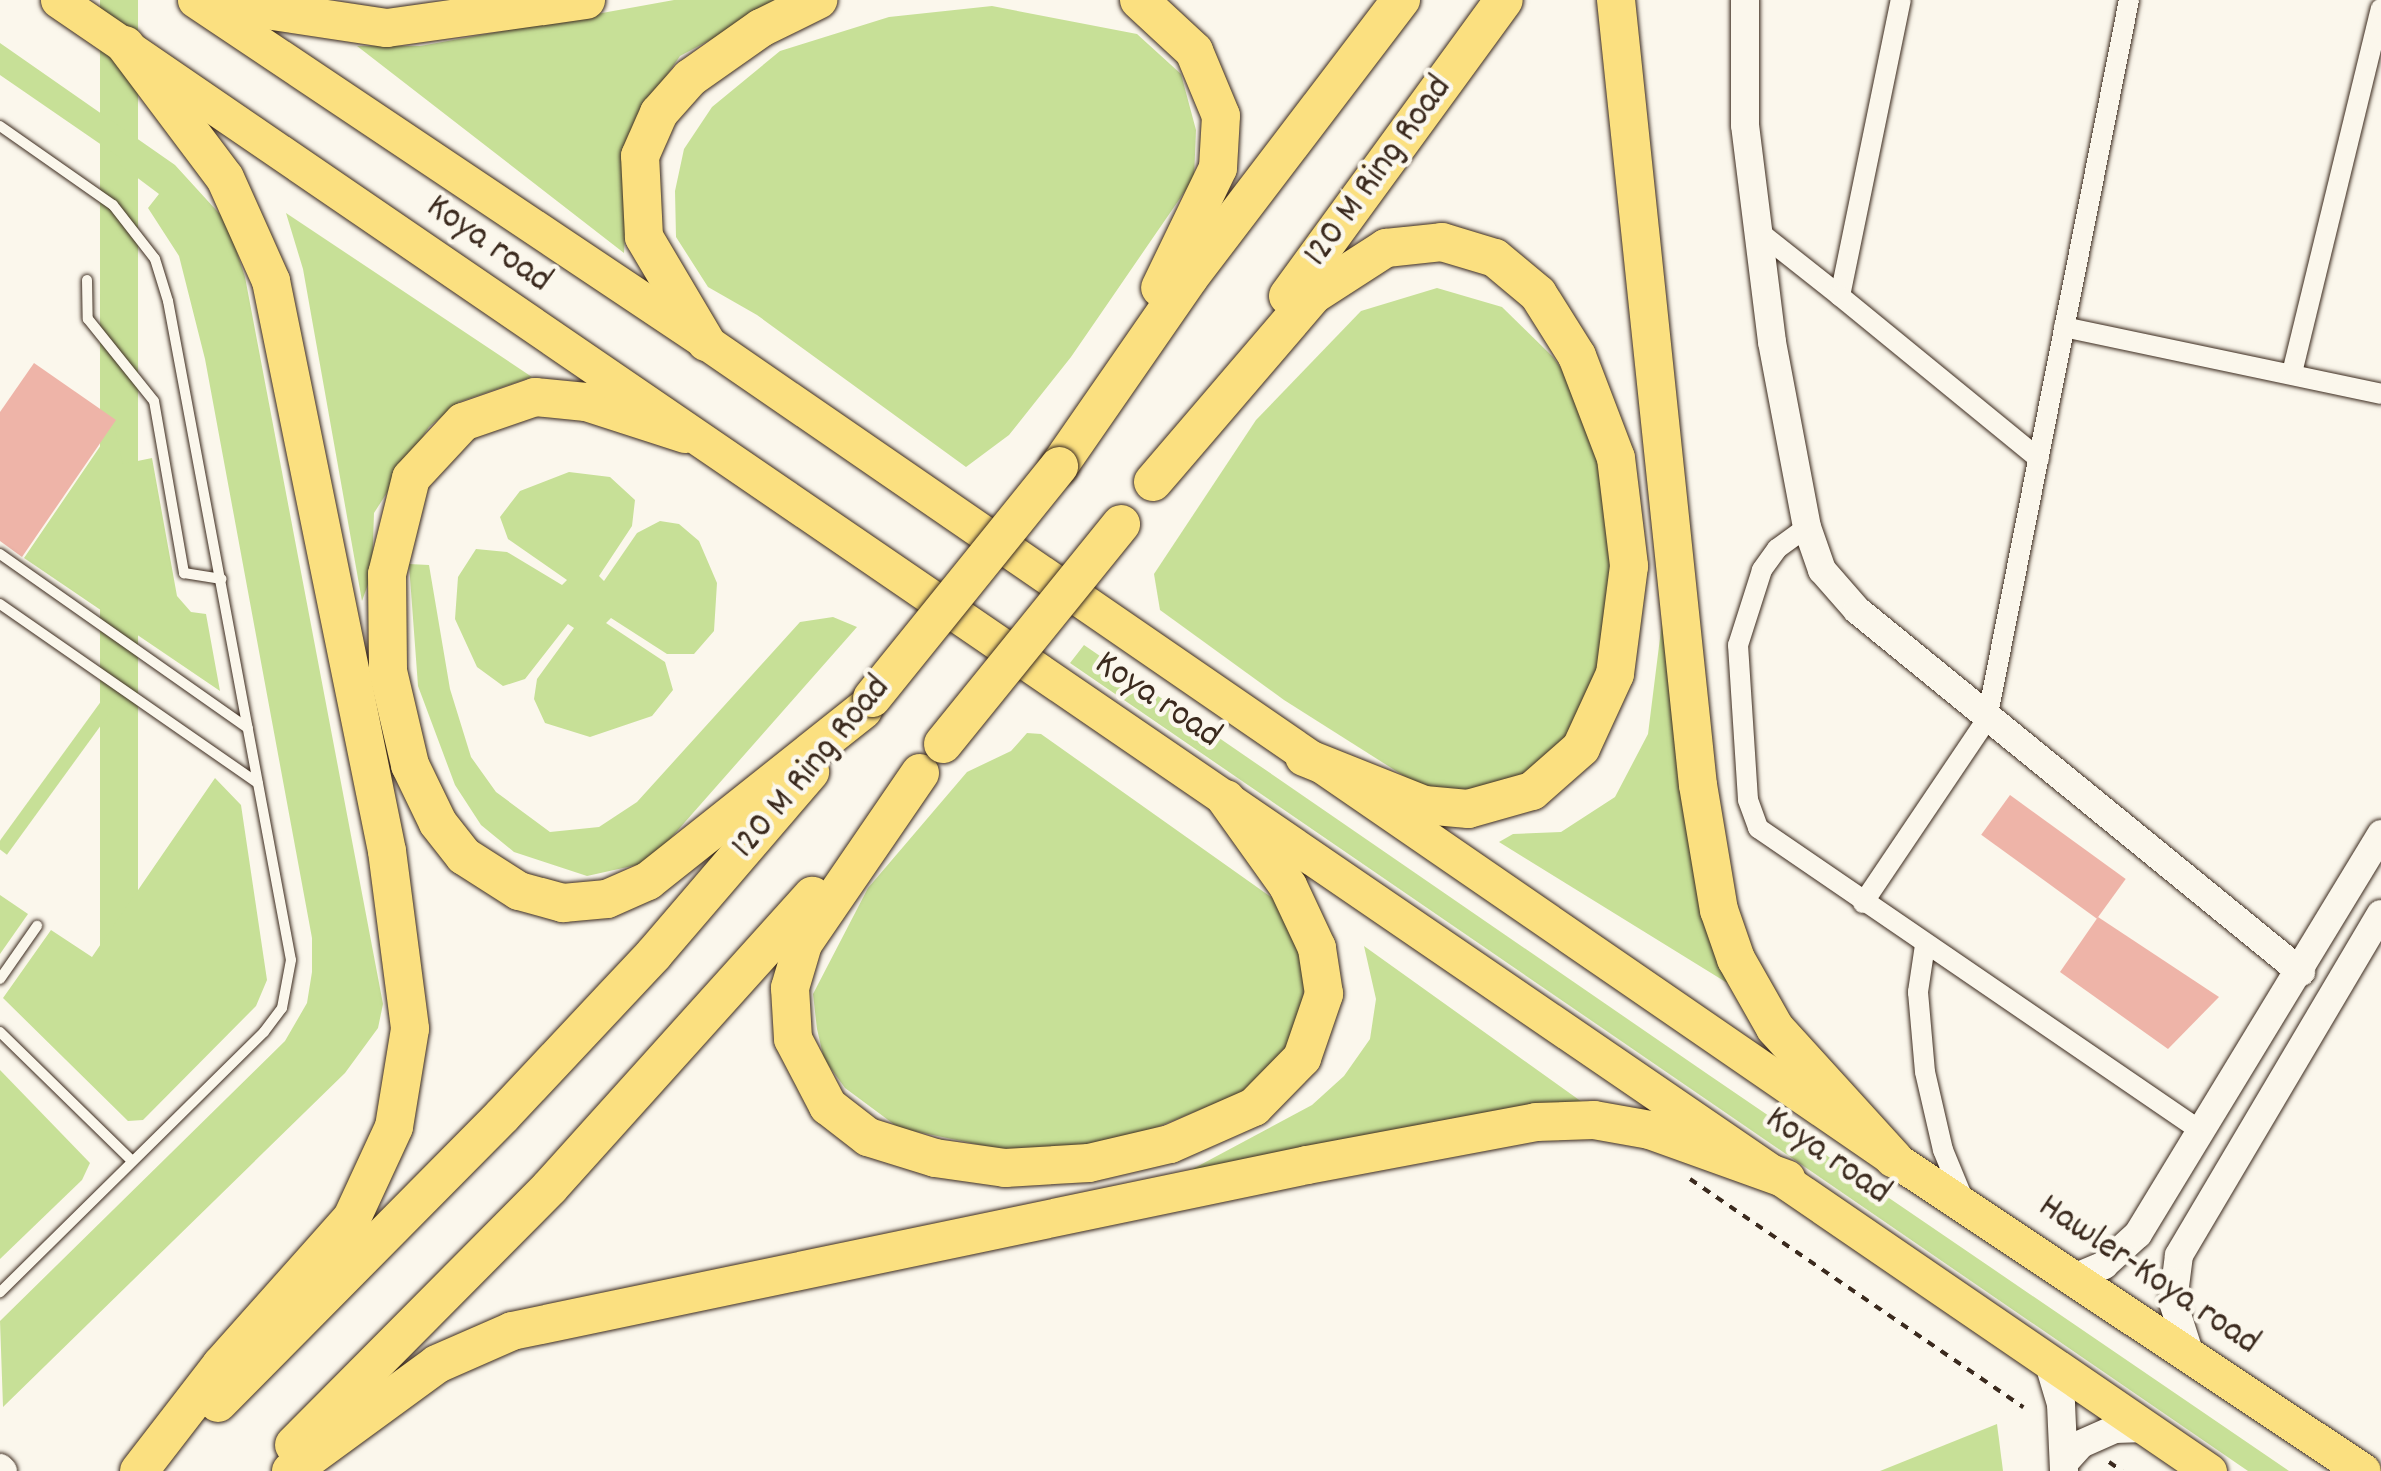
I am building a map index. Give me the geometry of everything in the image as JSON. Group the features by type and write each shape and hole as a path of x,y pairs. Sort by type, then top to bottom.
{"highway":[{"name":"Koya road","path":"58,0 685,434 2209,1471"},
{"name":"Koya road","path":"197,0 706,342 1304,757 1894,1159"},
{"path":"197,0 386,28 586,0"},
{"path":"706,342 644,238 640,156 659,114 690,78 760,28 818,0"},
{"path":"1085,432 1200,210 1222,151 1218,98 1204,66 1180,32 1139,0"},
{"name":"120 M Ring Road","path":"148,1471 502,1116 654,954 868,704 1085,432 1189,278 1401,0"},
{"name":"120 M Ring Road","path":"267,1471 641,1091 932,759 1121,524 1504,0"},
{"path":"1616,0 1698,785 1719,910 1736,959 1774,1028 1894,1159"},
{"path":"124,46 225,178 271,281 387,851 410,1029 394,1128 352,1218 221,1364 139,1471"},
{"path":"1152,482 1313,295 1386,248 1442,242 1495,258 1538,294 1577,356 1616,458 1629,566 1622,647 1581,748 1532,791 1468,809 1424,805 1304,757"},
{"path":"685,434 586,402 535,398 463,422 411,478 387,574 387,655 410,765 438,824 472,863 519,891 563,903 607,899 648,881 868,704"},
{"path":"932,759 803,944 790,988 793,1039 821,1096 868,1137 935,1158 1005,1168 1116,1158 1210,1129 1272,1093 1302,1058 1324,994 1317,948 1294,896 1226,800"},
{"path":"291,1471 408,1382 478,1342 512,1331 1307,1165 1536,1122 1594,1120 1650,1130 1786,1180"},
{"name":"Hawler-Koya road","path":"1894,1159 2363,1471"}],"street":[{"path":"1745,0 1745,125 1758,231 1807,527 1822,570 1839,593 1987,718 2301,972"},
{"path":"1840,296 1901,0"},
{"path":"1863,903 1987,718 2129,0"},
{"path":"2292,373 2381,9"},
{"path":"1758,231 2038,459"},
{"path":"2064,326 2381,394"},
{"path":"1807,527 1768,559 1743,617 1736,673 1748,800 1766,836 2201,1132"},
{"path":"2074,1278 2130,1244 2301,972 2381,834"},
{"path":"2190,1355 2173,1302 2174,1268 2381,914"},
{"path":"1925,945 1918,992 1924,1072 1943,1150 1966,1206"},
{"path":"2164,1192 2202,1216"},
{"path":"2049,1364 2061,1404 2065,1468"},
{"path":"2065,1468 2081,1444 2115,1429 2145,1428"}],"lane":[{"path":"0,126 114,205 155,258 222,579 288,936 289,988 264,1032 0,1292"},
{"path":"88,280 88,319 154,400 184,573 222,579"},
{"path":"0,554 248,728"},
{"path":"0,604 259,783"},
{"path":"0,978 37,926"},
{"path":"0,1032 132,1160"}],"path":[{"path":"1690,1179 2022,1407"},
{"path":"2109,1462 2122,1471"}],"green space":[{"path":"100,0 138,0 138,972 100,972"},
{"path":"674,0 785,0 680,56 654,94 627,200 624,253 357,46 420,46"},
{"path":"992,6 1137,34 1181,74 1196,130 1194,178 1071,357 1009,435 966,467 757,315 708,287 676,237 675,191 684,149 712,107 780,51 889,17"},
{"path":"0,43 175,165 227,222 245,277 383,1004 378,1028 345,1073 3,1407 0,1321 285,1041 307,1003 312,938 205,359 179,256 148,208 159,194 119,164 122,159 0,75"},
{"path":"286,213 532,377 459,402 429,427 374,513 372,573 362,601 303,269"},
{"path":"1437,288 1502,307 1553,357 1589,408 1622,556 1601,707 1511,787 1434,795 1284,700 1160,610 1154,574 1256,420 1361,311"},
{"path":"114,426 123,464 152,458 177,596 191,612 206,614 220,691 24,558"},
{"path":"569,472 610,477 635,500 632,526 599,576 604,581 637,533 660,521 679,524 699,541 717,583 714,631 694,654 667,654 611,618 606,623 665,662 673,690 652,716 590,737 545,723 534,699 537,679 574,628 568,624 525,679 503,686 477,667 455,619 458,577 476,549 507,552 562,585 567,580 508,539 500,517 520,491"},
{"path":"409,564 429,565 450,689 471,757 496,792 550,832 599,827 637,802 800,622 833,617 857,627 663,847 641,864 587,876 514,852 481,825 455,785 418,686"},
{"path":"1665,598 1737,989 1499,842 1513,834 1561,832 1615,797 1648,734"},
{"path":"1084,645 2289,1471 2248,1471 1070,663"},
{"path":"102,700 113,708 7,855 0,850 0,840"},
{"path":"1027,733 1041,734 1281,904 1309,956 1301,1009 1283,1056 1243,1092 1104,1149 1019,1153 899,1128 845,1088 824,1059 817,1029 813,994 868,888 967,772 1011,751"},
{"path":"215,778 241,805 267,980 256,1006 143,1120 128,1121 3,998 51,930 92,957"},
{"path":"0,895 28,914 0,954"},
{"path":"1364,946 1589,1107 1465,1116 1187,1172 1312,1105 1344,1076 1370,1039 1376,999"},
{"path":"0,1070 90,1163 82,1180 0,1259"},
{"path":"1997,1424 2003,1471 1880,1471"}],"building":[{"path":"34,363 116,420 22,557 0,541 0,412"},
{"path":"2010,795 2126,879 2097,919 1981,835"},
{"path":"2098,917 2219,997 2168,1049 2060,972"}]}
